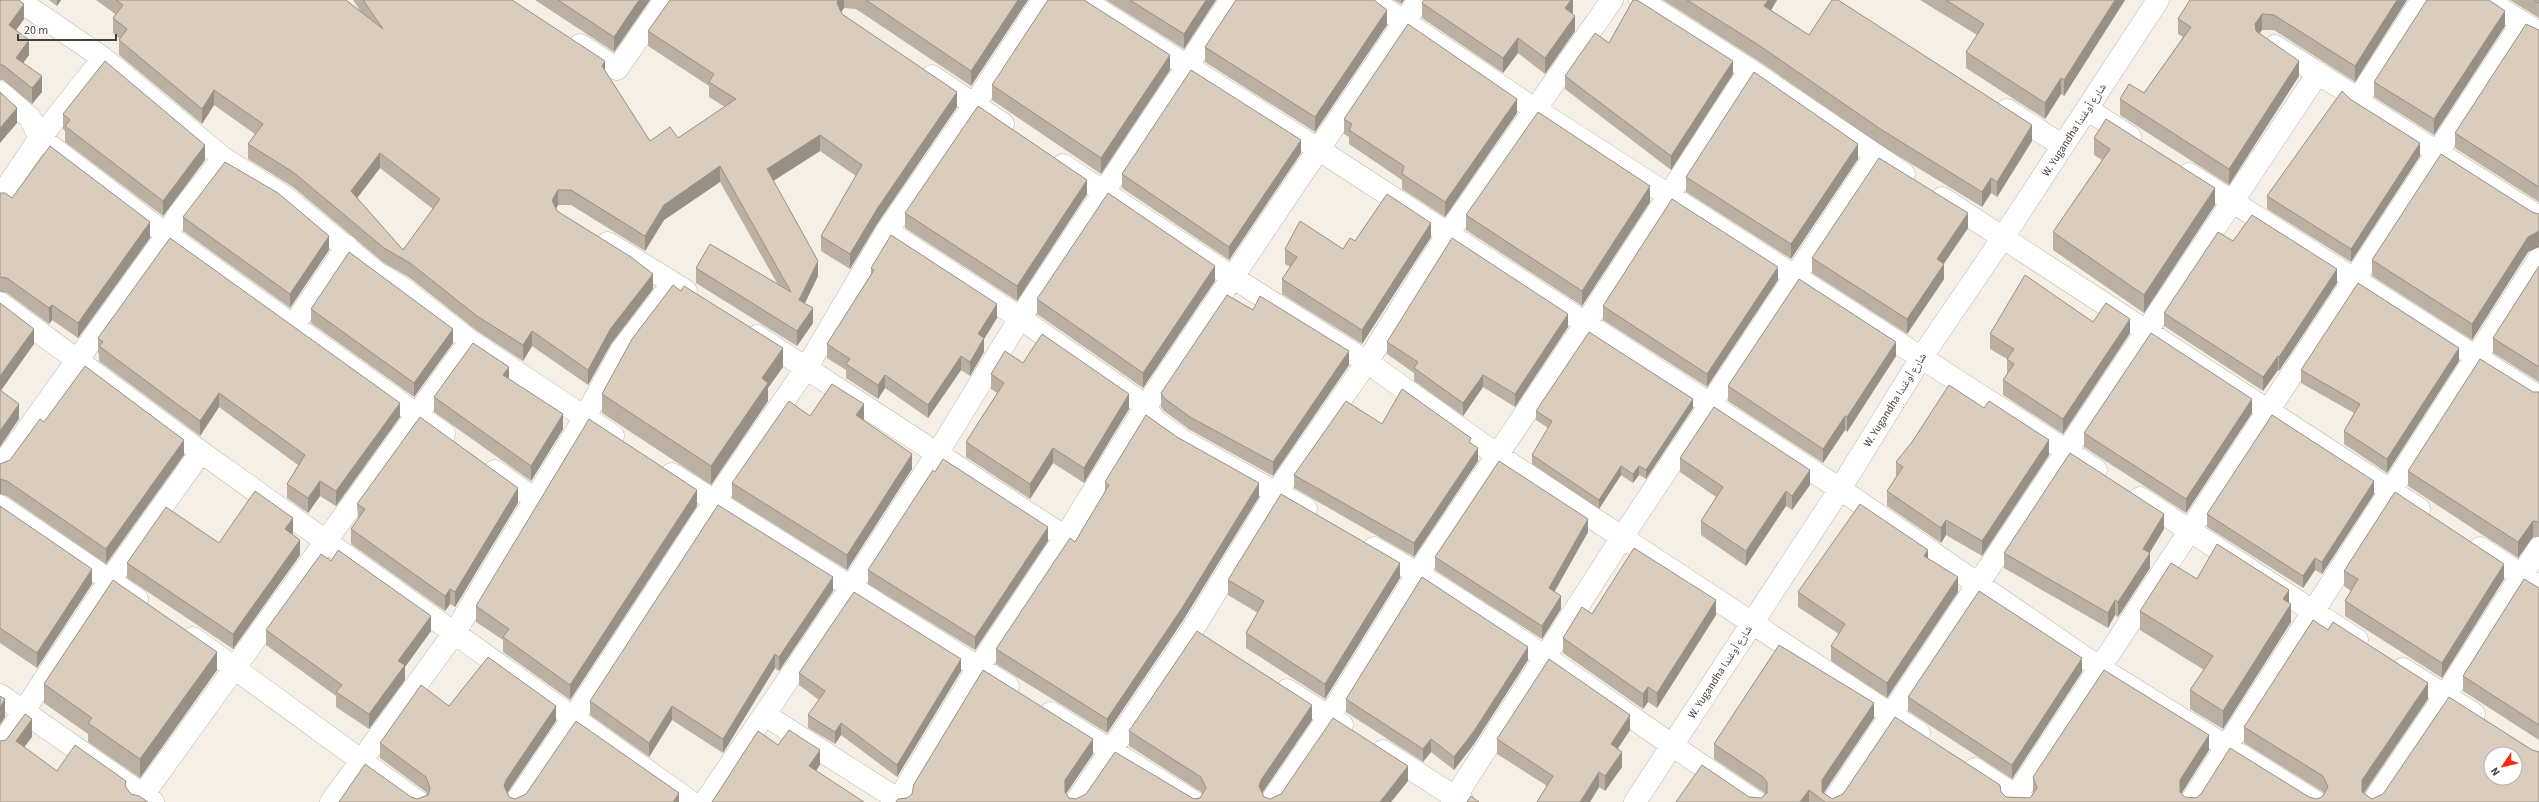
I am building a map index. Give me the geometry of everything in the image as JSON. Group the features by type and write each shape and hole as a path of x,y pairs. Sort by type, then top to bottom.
{"street":[{"path":"18,0 103,58 222,158 286,197 347,246 377,273 402,288 470,341 630,447"},
{"path":"564,34 617,69 666,0"},
{"path":"516,802 574,717 714,502 807,367 887,231 974,105 1043,0"},
{"path":"1083,0 1188,65 1447,235 1586,323 1840,489 2100,668 2228,745 2316,802"},
{"path":"705,802 851,587 937,454 1020,318 1231,0"},
{"path":"1372,0 1404,20 1536,110 1795,275 2379,654 2492,725"},
{"path":"765,715 899,801 978,668 1065,537 1146,406 1404,20 1419,0"},
{"path":"1076,802 1193,629 1276,492 1367,362 1447,235 1612,0"},
{"path":"1640,0 1750,70 1875,156 2004,236 2436,520"},
{"name":"W. Yugandha شارع أوغندا","path":"1635,802 1840,489 1921,358 2004,236 2158,0"},
{"path":"2357,102 2422,0"},
{"path":"1957,757 2018,800 2188,530 2269,410 2438,151 2530,28 2486,0"},
{"path":"2267,41 2349,93 2357,102 2438,151 2539,217"},
{"path":"0,197 40,138 103,58"},
{"path":"918,66 1020,136"},
{"path":"1271,802 1329,717 1418,573 1586,323 1668,194 1750,70"},
{"path":"1833,802 2318,73"},
{"path":"0,92 30,118 40,138 167,235 460,446"},
{"path":"1990,99 2063,146"},
{"path":"2087,109 2146,147"},
{"path":"1045,153 1232,277 1367,362 1497,455 1621,539 1937,744"},
{"path":"1271,680 1456,800 1621,539 1875,156"},
{"path":"0,468 75,360 167,235 179,214 222,158"},
{"path":"2173,164 2539,397"},
{"path":"887,231 1020,318 1146,406 1154,420 1183,441 1323,519"},
{"path":"590,232 700,300"},
{"path":"294,325 347,246"},
{"path":"2191,802 2539,259"},
{"path":"331,802 360,760 455,632 536,500 585,417 621,351 673,283"},
{"path":"0,303 201,452 691,802"},
{"path":"740,325 807,367 1065,537"},
{"path":"0,695 144,800 326,540 470,341"},
{"path":"0,747 24,713 110,580 201,452"},
{"path":"479,460 536,500"},
{"path":"656,464 978,668 1194,802"},
{"path":"0,506 154,611"},
{"path":"2463,537 2530,581"},
{"path":"1357,539 1418,573 1546,657 1672,746 1756,802"},
{"path":"2373,802 2445,696 2530,581 2539,548"},
{"path":"173,624 236,668 418,802"},
{"path":"1193,629 1213,642"}],"building":[{"path":"0,0 19,0 24,4 9,25 29,40 16,58 42,76 32,88 3,65 0,65"},
{"path":"116,0 346,0 383,29 363,0 512,0 605,61 602,66 650,141 670,127 678,138 736,99 709,82 714,74 648,31 670,0 838,0 837,3 842,14 957,92 877,209 850,254 821,236 862,165 820,135 767,169 818,261 799,300 813,308 797,331 696,268 710,244 791,292 720,166 664,205 645,236 571,190 558,190 552,200 557,211 631,257 653,274 611,328 588,370 532,331 523,345 477,316 410,263 384,248 293,172 248,144 263,124 214,90 202,109 119,40 127,29 113,18 123,5","holes":["380,153 440,199 403,250 351,191"]},
{"path":"558,0 639,0 614,37"},
{"path":"866,0 1018,0 971,71"},
{"path":"1048,0 1084,0 1170,55 1101,158 992,85"},
{"path":"1130,0 1206,0 1184,34"},
{"path":"1236,0 1374,0 1387,10 1315,117 1205,47"},
{"path":"1424,0 1571,0 1565,8 1575,16 1545,58 1518,38 1503,58 1422,3"},
{"path":"1633,0 1637,0 1733,61 1671,156 1565,76 1595,33 1609,43"},
{"path":"1687,0 1768,0 1764,6 1809,35 1832,0 1838,0 2032,125 1997,182 1991,178 1982,192 1882,130 1757,44"},
{"path":"1946,0 2115,0 2064,80 2061,78 2045,103 1966,52 1984,24"},
{"path":"2190,0 2397,0 2355,66 2274,15 2262,14 2255,24 2256,31 2299,61 2229,169 2120,99 2129,84 2144,93 2191,27 2178,19"},
{"path":"2427,0 2489,0 2505,11 2434,119 2374,82"},
{"path":"1408,24 1517,99 1445,202 1402,174 1404,166 1349,130 1352,124 1344,119"},
{"path":"2526,24 2539,30 2539,187 2455,133"},
{"path":"105,61 205,145 163,201 65,126 70,120 63,114"},
{"path":"1191,70 1301,140 1229,247 1122,174"},
{"path":"1754,72 1858,144 1791,244 1686,177"},
{"path":"2342,91 2350,99 2420,143 2351,249 2267,196"},
{"path":"0,92 17,108 0,128"},
{"path":"978,106 1087,180 1017,286 905,213"},
{"path":"1538,112 1650,186 1582,291 1466,215"},
{"path":"2106,119 2215,188 2144,295 2053,232 2110,149 2094,138"},
{"path":"50,146 150,222 78,323 52,305 49,308 7,278 0,277 0,193 5,193 12,198"},
{"path":"2441,154 2532,212 2539,214 2539,231 2528,237 2472,324 2372,260"},
{"path":"1879,158 1968,213 1937,259 1944,264 1907,319 1812,258"},
{"path":"225,162 278,193 329,236 290,294 183,217"},
{"path":"1108,193 1215,266 1143,373 1037,299"},
{"path":"1387,194 1431,223 1362,330 1282,279 1297,257 1285,249 1300,221 1343,249 1350,238 1355,241"},
{"path":"1672,199 1778,267 1707,374 1603,306"},
{"path":"2252,215 2337,269 2279,357 2278,356 2263,377 2164,313 2218,232 2233,241"},
{"path":"891,235 997,304 978,334 984,338 970,362 961,356 928,405 885,375 878,385 846,364 850,359 827,344 874,270 871,268"},
{"path":"170,238 400,403 336,491 320,481 308,498 287,484 305,455 219,393 200,421 99,346 103,342 98,338"},
{"path":"1452,238 1568,314 1515,394 1483,375 1463,403 1414,368 1418,362 1387,342"},
{"path":"349,252 453,329 414,383 311,309"},
{"path":"2539,266 2539,367 2493,338"},
{"path":"2025,275 2093,322 2106,303 2130,319 2063,419 2003,380 2014,364 2007,359 2014,349 1990,334"},
{"path":"1799,279 1896,342 1847,417 1845,416 1823,449 1728,386"},
{"path":"2358,283 2459,348 2387,459 2344,431 2360,404 2301,370"},
{"path":"673,285 681,291 684,286 783,348 762,378 768,383 711,466 602,394 632,339"},
{"path":"1227,295 1253,310 1260,296 1349,351 1273,462 1190,417 1164,398 1161,393"},
{"path":"0,303 34,329 0,376"},
{"path":"1589,332 1693,399 1646,470 1639,466 1633,474 1621,466 1599,500 1532,455 1552,421 1536,411"},
{"path":"2151,333 2252,399 2186,499 2084,433"},
{"path":"1042,334 1129,394 1084,468 1053,448 1030,484 966,442 1004,383 991,374 1005,351 1023,363"},
{"path":"473,343 509,367 503,375 563,414 531,466 434,397"},
{"path":"2480,359 2533,392 2539,392 2539,522 2533,521 2518,542 2408,471"},
{"path":"85,366 184,440 106,549 7,481 0,479 0,464 10,460 40,419 44,422"},
{"path":"832,384 864,404 856,415 912,454 847,555 732,483 789,401 810,416"},
{"path":"1949,385 1984,408 1989,401 2049,440 1982,541 1946,520 1941,528 1887,491 1903,467 1896,462 1912,442"},
{"path":"1402,389 1471,438 1469,442 1478,448 1414,543 1294,475 1346,401 1382,424"},
{"path":"0,390 19,404 0,431"},
{"path":"1714,407 1810,470 1792,496 1786,491 1746,551 1701,521 1723,487 1680,458"},
{"path":"1146,415 1177,437 1259,483 1182,608 1107,719 996,649 1070,538 1075,542 1109,485 1105,482"},
{"path":"2272,415 2374,481 2322,562 2315,558 2303,576 2207,514"},
{"path":"420,417 518,488 455,592 450,589 445,596 351,529 365,509 357,504"},
{"path":"589,419 697,490 570,685 503,637 509,629 476,606"},
{"path":"2070,453 2164,514 2143,549 2150,553 2118,602 2115,600 2108,613 2004,553"},
{"path":"943,459 1048,527 975,637 868,570 933,470 935,472"},
{"path":"1499,461 1588,519 1549,588 1561,596 1542,626 1435,557"},
{"path":"255,491 293,518 285,529 300,540 233,634 127,563 166,507 219,543"},
{"path":"2395,492 2504,564 2442,663 2345,601 2358,579 2344,571"},
{"path":"1281,494 1400,563 1325,684 1246,633 1264,601 1228,580"},
{"path":"1860,504 1928,550 1924,556 1958,577 1887,683 1831,646 1845,624 1798,592"},
{"path":"718,505 833,577 779,657 775,654 723,739 672,706 649,743 590,701"},
{"path":"0,506 92,569 37,653 0,628"},
{"path":"2217,544 2289,590 2283,599 2291,604 2223,711 2190,690 2213,656 2140,611 2171,563 2197,579"},
{"path":"1634,548 1716,600 1657,693 1648,687 1643,694 1563,638 1582,607 1592,614"},
{"path":"338,550 431,616 398,661 405,665 369,714 336,692 342,685 266,630 321,554 331,561"},
{"path":"1422,577 1528,647 1474,731 1454,757 1431,739 1423,749 1346,699"},
{"path":"2524,579 2539,588 2539,725 2463,676"},
{"path":"113,580 217,652 140,759 88,723 92,718 44,684"},
{"path":"1979,591 2082,658 2012,765 1908,697"},
{"path":"854,592 961,659 897,765 841,723 835,732 808,715 825,691 799,673"},
{"path":"2313,620 2328,630 2333,622 2428,683 2362,780 2362,792 2372,799 2383,794 2449,697 2532,750 2539,752 2539,802 1825,802 1809,790 1800,802 1676,802 1702,765 1749,797 1761,798 1767,793 1767,782 1763,777 1714,744 1779,645 1874,703 1822,780 1822,792 1832,799 1843,794 1895,717 2000,785 2001,792 2006,797 2030,798 2037,788 2033,777 2104,670 2209,735 2180,780 2180,792 2185,797 2196,798 2201,794 2230,748 2309,797 2316,799 2322,797 2328,787 2323,776 2244,727"},
{"path":"1197,631 1312,705 1261,780 1259,786 1264,797 1270,799 1281,794 1333,718 1408,766 1380,802 896,802 898,799 907,798 912,794 914,784 983,670 1093,739 1065,780 1065,792 1069,798 1076,799 1086,794 1115,752 1194,799 1200,798 1206,788 1201,777 1129,731"},
{"path":"488,657 556,706 506,780 504,786 509,797 515,799 526,794 576,721 679,793 673,802 339,802 365,764 411,797 417,799 428,795 430,788 426,777 380,743 421,685 449,706"},
{"path":"1549,659 1630,715 1611,744 1622,752 1605,776 1599,772 1580,802 1537,802 1553,776 1497,739"},
{"path":"0,696 5,699 0,707"},
{"path":"25,714 32,719 16,741 57,771 75,745 126,781 125,786 131,794 139,796 148,802 0,802 0,741 6,740"},
{"path":"789,730 820,750 809,766 864,802 712,802 758,731 778,745"},
{"path":"1471,796 1479,802 1467,802"}]}
